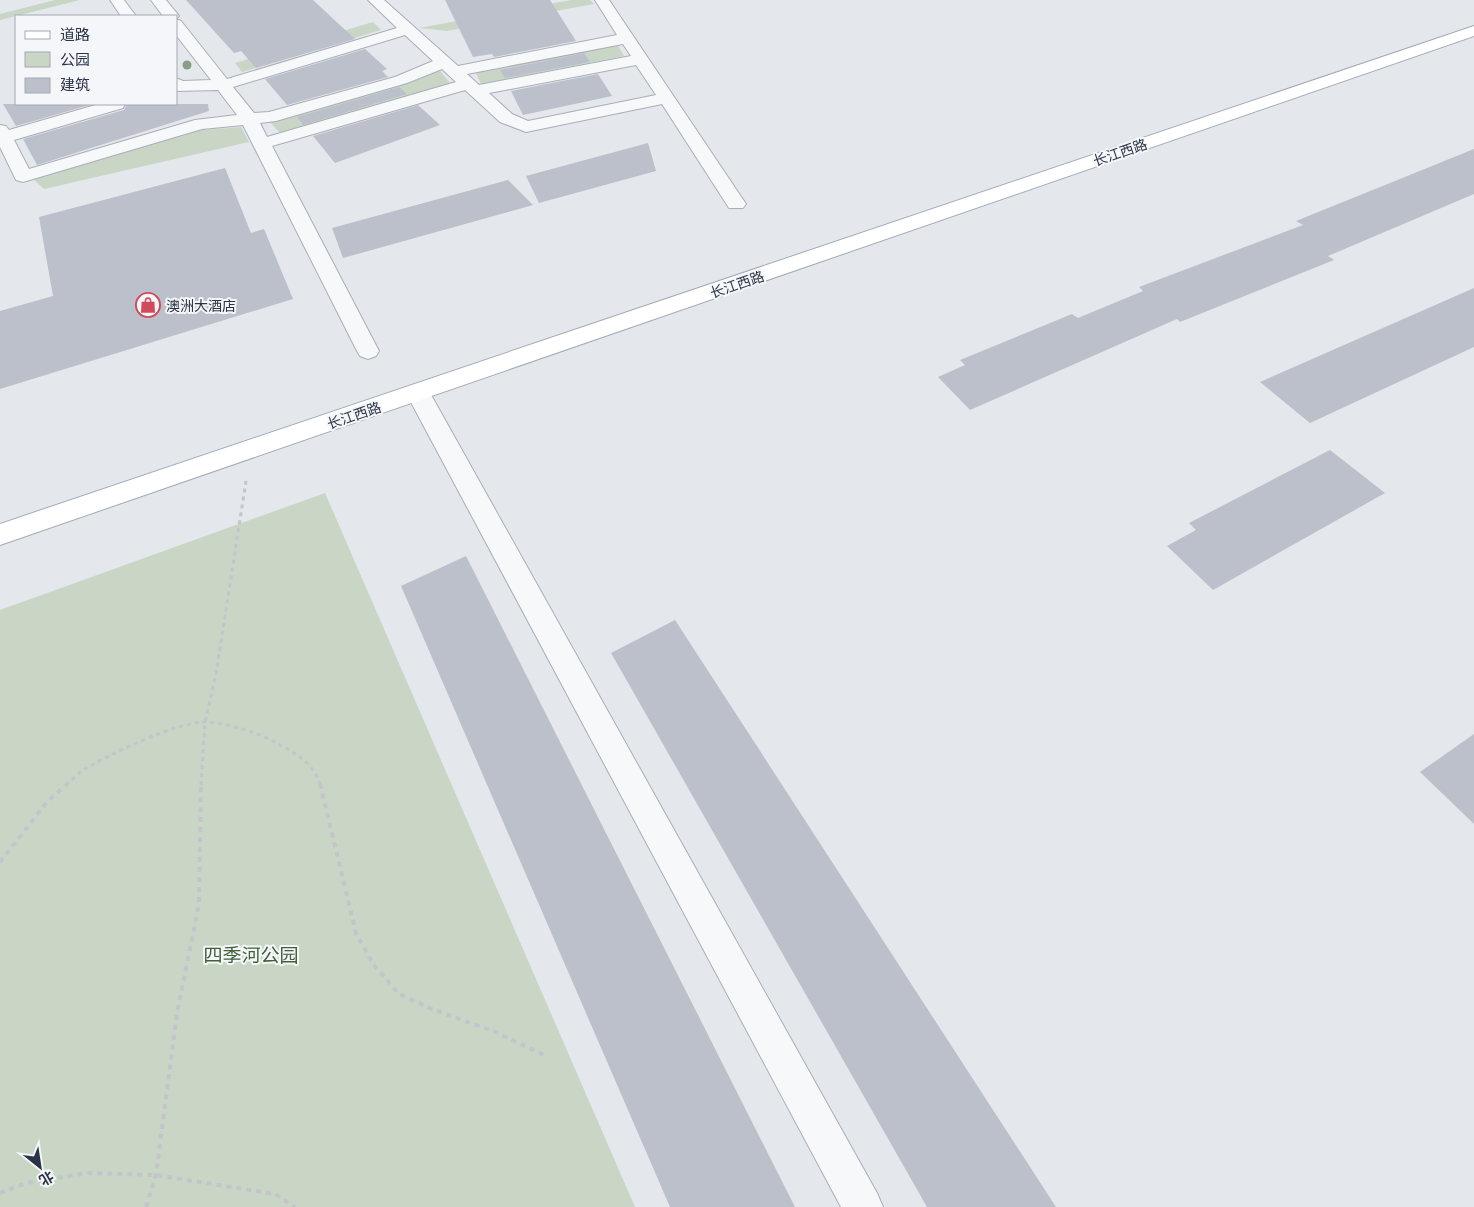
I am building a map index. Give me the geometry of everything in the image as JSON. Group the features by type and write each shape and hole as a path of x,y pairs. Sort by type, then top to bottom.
{"main road":[{"name":"长江西路","path":"0,535 1474,31"}],"street":[{"path":"117,0 127,15"},
{"path":"158,0 170,15"},
{"path":"375,0 506,118 526,127 667,98"},
{"path":"602,0 736,204"},
{"path":"178,27 248,119 368,351"},
{"path":"178,85 223,85 408,29"},
{"path":"113,105 1,135 23,176 202,124 270,117 449,67 627,38"},
{"path":"261,144 472,87 641,59"},
{"path":"178,87 202,124"},
{"path":"418,393 863,1207"}],"path":[{"path":"146,1207 156,1175 177,1013 199,904 199,822 205,722 217,664 251,450"},
{"path":"0,862 47,802 82,771 161,732 205,722 241,729 272,740 295,753 317,773 356,933 373,964 399,994 434,1010 496,1032 548,1057"},
{"path":"0,1193 26,1183 87,1173 156,1175 275,1194 295,1207"}],"green space":[{"path":"55,0 80,0 0,20 0,14"},
{"path":"571,0 590,0 594,4 447,31 419,28"},
{"path":"373,22 381,30 242,72 235,63"},
{"path":"617,44 624,56 481,84 475,71"},
{"path":"440,71 451,84 281,134 269,121"},
{"path":"241,127 249,142 44,189 33,179 190,131"},
{"name":"四季河公园","path":"325,493 635,1207 0,1207 0,610"}],"building":[{"path":"186,0 313,0 355,39 256,68 241,51 234,53"},
{"path":"445,0 550,0 576,41 494,57 492,54 473,57"},
{"path":"365,49 387,69 382,71 388,77 287,105 265,79"},
{"path":"584,53 590,62 505,78 500,70"},
{"path":"598,74 612,96 523,115 511,91"},
{"path":"399,87 407,94 303,125 297,117"},
{"path":"3,104 90,105 16,126"},
{"path":"208,104 209,111 37,165 23,139 124,110 126,105"},
{"path":"418,105 440,125 335,163 313,136"},
{"path":"648,143 656,171 539,203 526,176"},
{"path":"1474,149 1474,194 1328,256 1334,260 1180,322 1177,319 970,410 938,377 965,365 960,360 1072,314 1078,318 1143,291 1139,287 1303,225 1296,221"},
{"name":"澳洲大酒店","path":"225,168 251,233 264,229 293,299 0,389 0,311 53,296 39,217"},
{"path":"508,180 533,205 343,258 332,228"},
{"path":"1474,288 1474,347 1310,423 1260,382"},
{"path":"1330,450 1385,493 1213,590 1167,546 1196,530 1189,523"},
{"path":"466,556 795,1207 670,1207 401,586"},
{"path":"675,620 1056,1207 927,1207 611,653"},
{"path":"1474,734 1474,824 1420,772"}],"place":[{"name":"澳洲大酒店","path":"148,305"}]}
